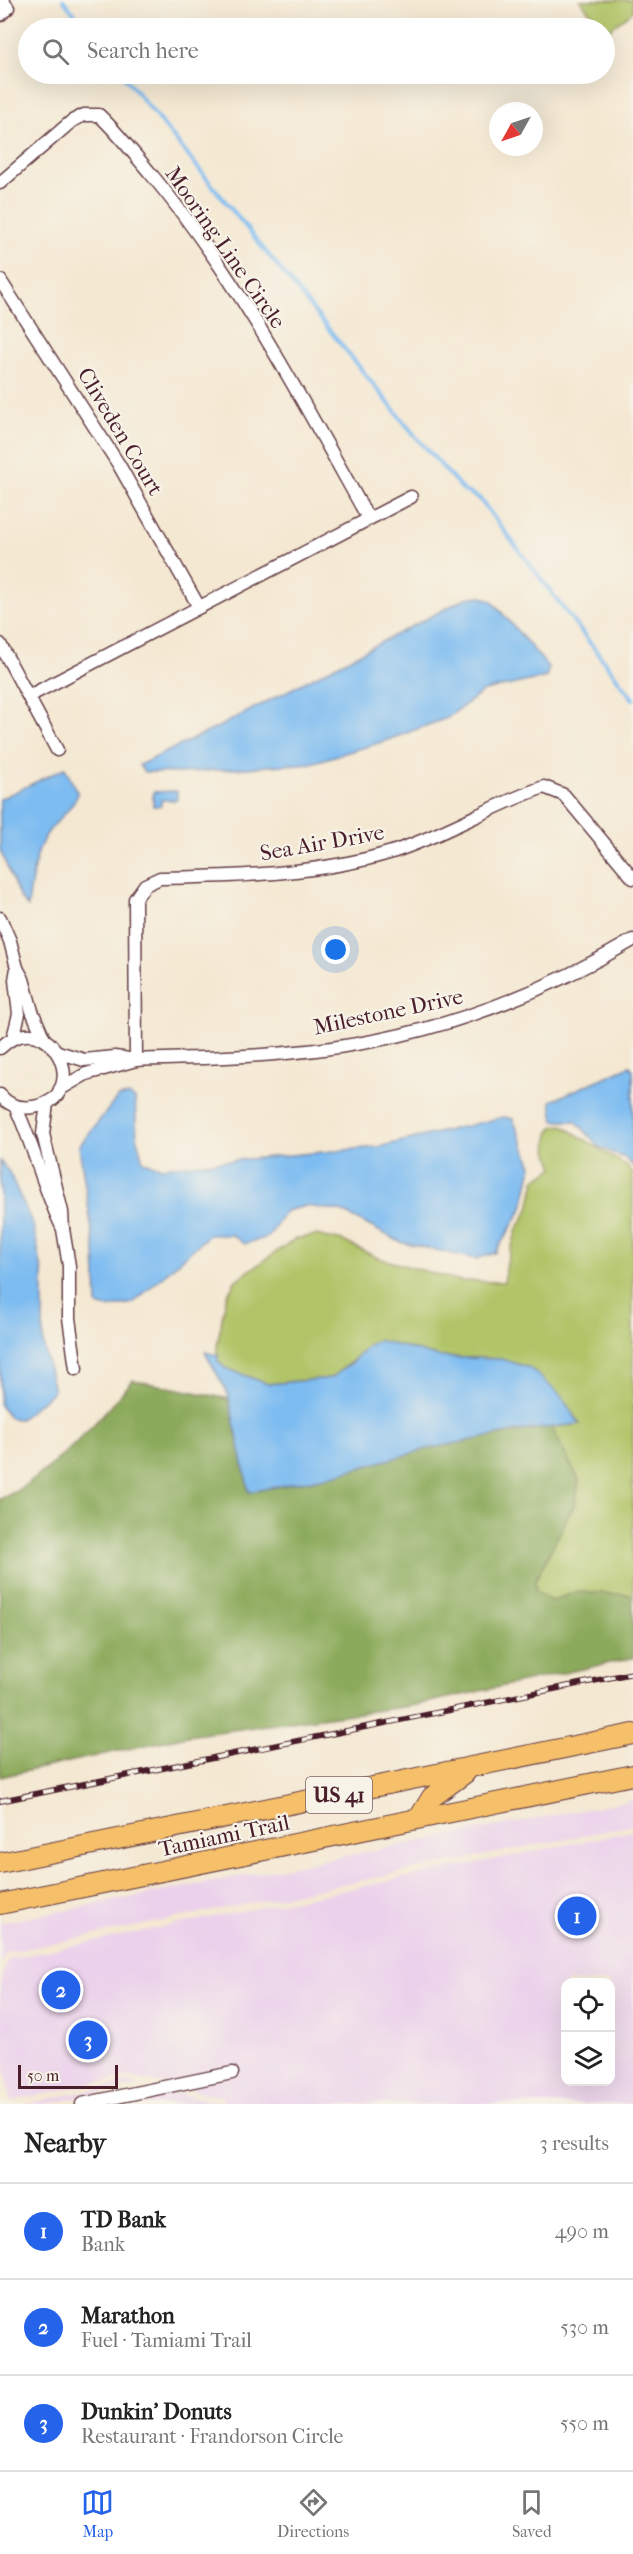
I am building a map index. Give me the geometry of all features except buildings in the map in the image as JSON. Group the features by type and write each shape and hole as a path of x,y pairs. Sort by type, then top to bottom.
{"main road":[{"name":"Tamiami Trail","path":"0,1863 633,1734"},
{"path":"419,1818 432,1797 475,1767"},
{"name":"Tamiami Trail","path":"0,1904 633,1775"}],"street":[{"path":"0,15 8,8 2,0"},
{"name":"Mooring Line Circle","path":"0,183 72,121 84,115 99,115 104,119 179,208 231,284 308,410 368,518"},
{"name":"Cliveden Court","path":"0,280 119,465 199,607"},
{"path":"29,696 411,497"},
{"path":"0,644 57,750"},
{"name":"Sea Air Drive","path":"136,1060 135,899 145,885 160,878 257,875 334,865 380,855 450,830 524,794 544,787 564,795 633,878"},
{"path":"0,918 44,1040"},
{"name":"Milestone Drive","path":"58,1052 84,1060 116,1057 136,1060 287,1053 359,1044 435,1028 515,1001 598,961 633,940"},
{"path":"13,1038 19,1014 15,980 17,968"},
{"path":"0,1048 13,1038 26,1035 44,1040 58,1052 64,1071 60,1089"},
{"name":"Milestone Drive","path":"47,1103 60,1089 86,1074 136,1060"},
{"path":"1,1097 15,1106 28,1108 47,1103 43,1134 62,1212 69,1266 69,1318 76,1369"},
{"path":"15,1106 30,1136 63,1229"},
{"path":"82,2104 116,2101 232,2073"}],"shaded area":[{"path":"633,1800 633,1825 5,1953 0,1964 0,1923"},
{"path":"633,1831 633,2104 223,2104 222,2097 128,2076 11,2101 0,2046 0,1986 8,1959"},
{"path":"128,2082 139,2085 46,2104 26,2104"},
{"path":"173,2092 216,2102 216,2104 124,2104"}],"green space":[{"path":"580,0 633,0 633,11 615,25 615,18 594,18"},
{"path":"562,1125 625,1165 633,1173 633,1595 576,1592 551,1601 536,1591 535,1581 575,1503 579,1480 551,1427 580,1424 501,1359 440,1357 378,1340 331,1378 268,1384 225,1368 218,1361 217,1346 226,1297 236,1280 295,1239 316,1235 343,1241 378,1258 461,1281 504,1282 517,1229 529,1209 535,1180 554,1168 548,1147 552,1127"},
{"path":"133,1380 229,1399 249,1492 326,1477 427,1449 518,1431 551,1427 579,1480 575,1503 535,1581 536,1591 551,1601 576,1592 633,1595 633,1658 411,1706 187,1736 0,1777 0,1499 36,1477 72,1447"}],"water":[{"path":"480,596 492,601 549,668 546,677 484,691 447,718 382,742 311,763 179,773 144,772 139,765 216,728 466,598"},
{"path":"65,768 78,794 42,842 34,870 28,907 20,898 0,850 0,799"},
{"path":"177,791 177,800 161,800 161,806 153,806 153,792"},
{"path":"630,1066 633,1070 633,1166 625,1158 599,1147 576,1121 554,1121 551,1101"},
{"path":"129,1095 135,1099 137,1139 143,1161 160,1167 378,1147 504,1117 513,1119 532,1166 523,1208 495,1253 476,1259 400,1242 341,1211 306,1206 286,1211 268,1237 244,1244 232,1235 209,1235 133,1303 108,1308 97,1305 95,1251 79,1146 118,1097"},
{"path":"0,1161 9,1172 33,1225 43,1275 43,1343 54,1391 20,1419 10,1418 0,1405"},
{"path":"378,1340 440,1357 501,1359 530,1368 561,1396 580,1424 518,1431 427,1449 326,1477 249,1492 228,1394 205,1352 218,1355 218,1361 225,1368 268,1384 331,1378 350,1364 368,1345"}],"waterway":[{"path":"63,0 78,18"},
{"path":"130,84 416,437 464,491 479,498 633,699"}],"railway":[{"path":"0,1801 633,1673"}],"place":[{"name":"TD Bank","path":"577,1916"},
{"name":"Marathon","path":"61,1990"},
{"name":"Dunkin' Donuts","path":"88,2040"}]}
